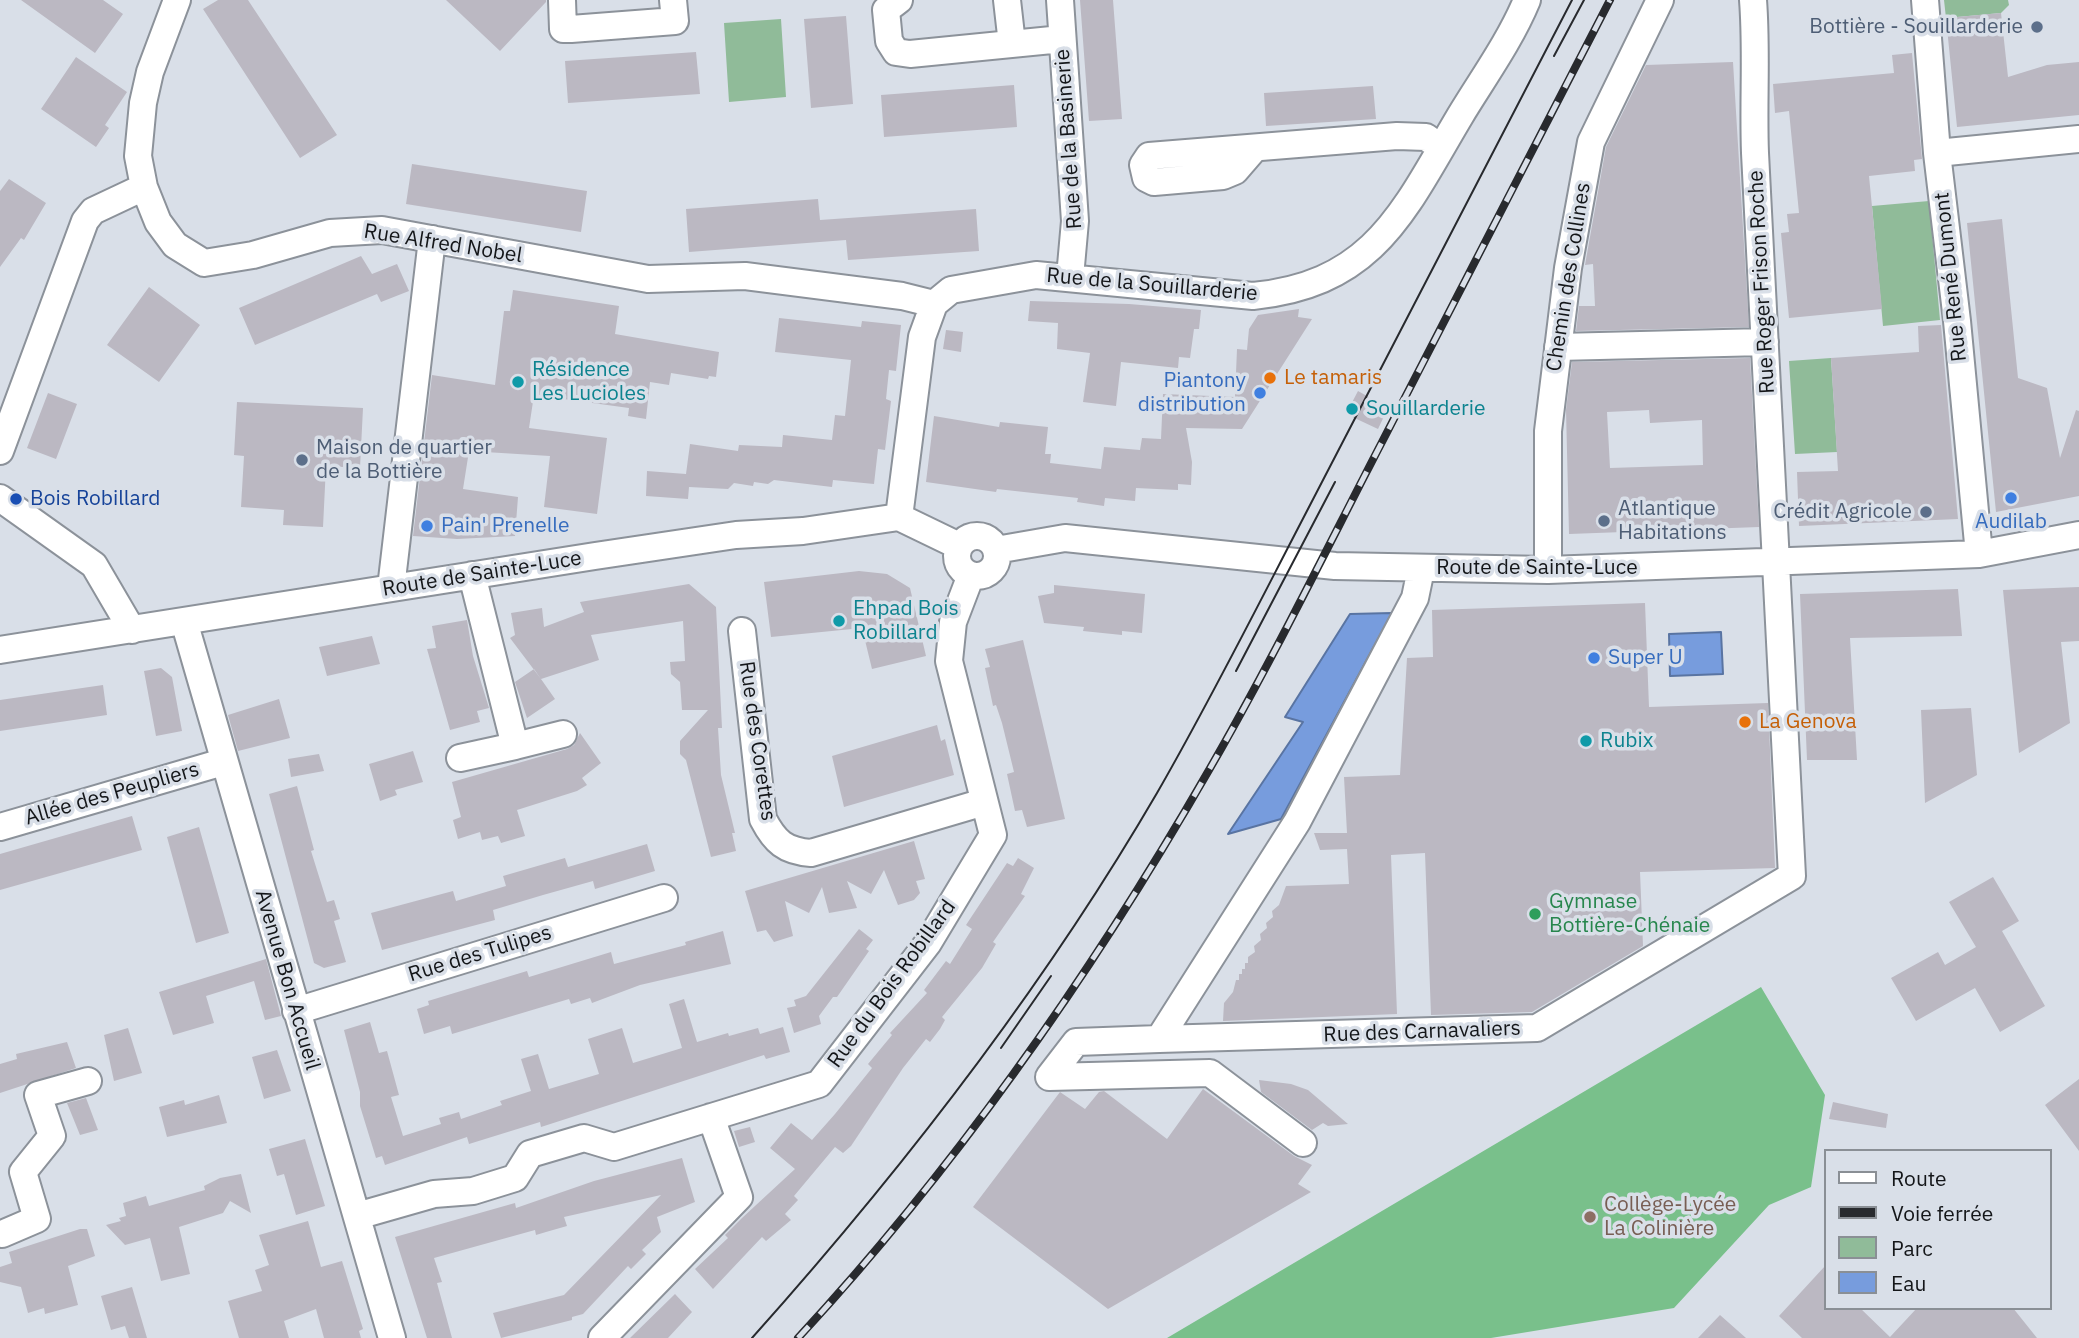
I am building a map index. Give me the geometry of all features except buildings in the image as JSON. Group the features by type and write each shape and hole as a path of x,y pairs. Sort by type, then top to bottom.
{"street":[{"name":"Rue Alfred Nobel","path":"177,0 150,72 143,103 138,156 144,187 167,236 191,257 204,263 222,262 354,230 382,230 648,279 744,276 902,296 934,304"},
{"path":"562,0 563,29 675,20 673,0"},
{"path":"899,0 886,10 889,41 896,52 910,54 1062,39"},
{"path":"1007,0 1012,44"},
{"name":"Rue de la Basinerie","path":"1059,0 1075,221 1070,277"},
{"name":"Rue de la Souillarderie","path":"934,304 951,290 1036,275 1253,296 1285,293 1321,281 1361,257 1393,226 1527,0"},
{"name":"Chemin des Collines","path":"1548,570 1548,431 1568,268 1591,142 1660,0"},
{"name":"Rue Roger Frison Roche","path":"1753,0 1756,42 1754,124 1777,564"},
{"name":"Rue René Dumont","path":"1925,0 1937,153 1957,321 1979,554"},
{"path":"1254,149 1397,136 1426,137 1441,148"},
{"path":"1937,153 2079,139"},
{"path":"0,451 85,221 93,211 144,187"},
{"path":"391,588 432,239"},
{"path":"934,304 922,337 899,517 958,546"},
{"path":"1558,347 1765,342"},
{"path":"0,498 94,565 132,630"},
{"name":"Route de Sainte-Luce","path":"0,650 723,537 803,531 899,517"},
{"name":"Route de Sainte-Luce","path":"996,550 1065,538 1272,561 1421,569 1548,570 1777,564 1979,554 2079,535"},
{"path":"975,536 988,539 996,550 993,568 983,575 971,575 958,564 958,546 975,536"},
{"name":"Rue des Carnavaliers","path":"1303,1143 1210,1073 1049,1077 1076,1042 1537,1028 1792,876 1777,564"},
{"path":"1159,1040 1297,822 1415,598 1421,569"},
{"path":"472,575 515,746"},
{"name":"Rue du Bois Robillard","path":"357,1216 435,1194 473,1191 515,1178 530,1154 584,1138 614,1147 819,1084 928,943 993,835 949,661 953,622 971,575"},
{"name":"Avenue Bon Accueil","path":"184,621 393,1338"},
{"name":"Rue des Corettes","path":"742,631 763,819 773,838 790,851 811,853 984,802"},
{"path":"460,758 563,734"},
{"name":"Allée des Peupliers","path":"0,827 223,762"},
{"name":"Rue des Tulipes","path":"296,1011 664,898"},
{"path":"2,1234 37,1219 23,1172 52,1136 38,1095 88,1081"},
{"path":"602,1338 738,1197 711,1117"}],"green space":[{"path":"1944,0 2008,0 2009,5 2001,13 1946,18"},
{"path":"781,19 786,97 729,102 724,23"},
{"path":"1929,201 1940,320 1883,326 1872,206"},
{"path":"1831,358 1837,452 1795,454 1789,361"},
{"name":"Collège-Lycée La Colinière","path":"1761,987 1825,1095 1811,1187 1769,1205 1674,1308 1491,1338 1167,1338"}],"water":[{"path":"1392,613 1281,819 1228,834 1303,722 1285,717 1350,614"},
{"path":"1721,632 1723,674 1670,676 1669,634"}],"tram line":[{"path":"752,1338 863,1209 968,1076 1019,1007 1113,866 1210,697 1572,0"},
{"path":"1554,56 1584,0"},
{"path":"1236,671 1335,482"},
{"path":"1001,1048 1051,976"}],"railway":[{"path":"798,1338 913,1206 967,1136 1070,993 1165,845 1276,648 1610,0"}],"place":[{"name":"Bottière - Souillarderie","path":"2037,27"},
{"name":"Le tamaris","path":"1270,378"},
{"name":"Résidence Les Lucioles","path":"518,382"},
{"name":"Piantony distribution","path":"1260,393"},
{"name":"Souillarderie","path":"1352,409"},
{"name":"Maison de quartier de la Bottière","path":"302,460"},
{"name":"Audilab","path":"2011,498"},
{"name":"Bois Robillard","path":"16,499"},
{"name":"Crédit Agricole","path":"1926,512"},
{"name":"Atlantique Habitations","path":"1604,521"},
{"name":"Pain' Prenelle","path":"427,526"},
{"name":"Ehpad Bois Robillard","path":"839,621"},
{"name":"Super U","path":"1594,658"},
{"name":"La Genova","path":"1745,722"},
{"name":"Rubix","path":"1586,741"},
{"name":"Gymnase Bottière-Chénaie","path":"1535,914"},
{"name":"Collège-Lycée La Colinière","path":"1590,1217"}]}
